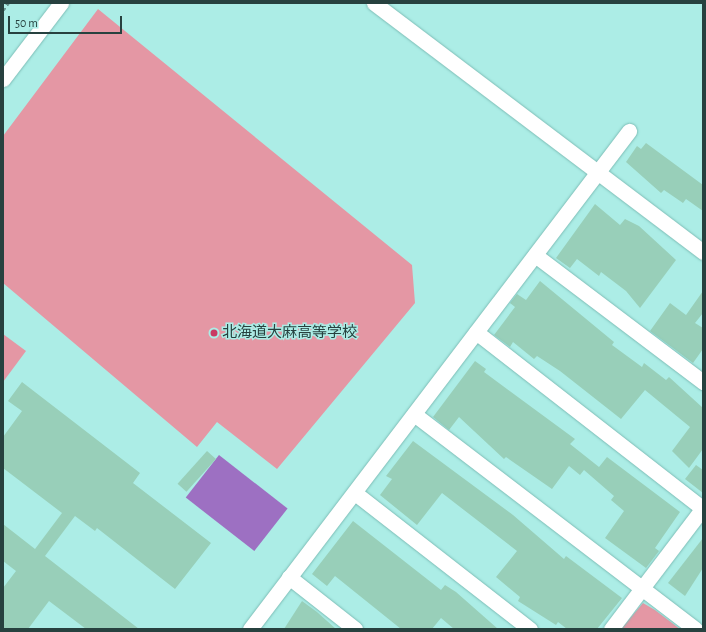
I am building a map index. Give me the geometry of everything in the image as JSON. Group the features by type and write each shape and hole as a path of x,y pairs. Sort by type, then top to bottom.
{"street":[{"path":"3,79 61,3"},
{"path":"374,3 703,252"},
{"path":"250,629 355,493 534,255 599,173 629,131"},
{"path":"534,255 703,382"},
{"path":"476,332 703,508 610,629"},
{"path":"414,414 695,629"},
{"path":"355,493 530,629"},
{"path":"289,577 355,629"}],"path":[{"path":"3,10 8,3"}],"shaded area":[{"path":"98,9 412,265 415,303 277,469 217,422 197,447 3,283 3,136"},
{"path":"3,334 26,351 3,382"},
{"path":"219,455 288,509 254,551 186,498"},
{"path":"643,603 655,610 680,629 621,629"}],"building":[{"path":"646,143 703,185 703,211 686,199 683,203 664,190 661,193 626,162 637,146 641,149"},
{"path":"595,204 620,225 625,219 639,226 676,260 640,308 626,291 601,272 599,276 577,259 570,268 556,258"},
{"path":"540,281 614,342 612,345 642,367 644,363 666,380 669,377 703,408 703,449 689,468 672,451 690,427 645,390 621,419 560,371 537,356 534,359 513,342 510,347 494,335 515,307 510,303 517,294 526,300"},
{"path":"703,291 703,313 695,323 703,328 703,349 693,363 650,331 670,303 686,315"},
{"path":"475,361 486,369 484,372 575,439 570,444 599,467 607,457 680,512 655,548 659,551 646,568 605,538 624,511 611,500 614,496 584,470 580,475 569,466 552,489 506,457 504,459 459,417 449,430 433,417"},
{"path":"22,382 140,473 133,483 211,543 175,589 97,528 95,531 75,516 45,556 139,629 86,629 49,601 28,629 3,629 3,588 16,571 3,561 3,524 35,549 62,513 3,468 3,437 22,411 8,401"},
{"path":"413,441 513,515 564,559 566,556 622,598 597,629 567,629 558,622 556,625 518,601 520,597 496,577 517,551 442,493 417,525 380,495 392,479 386,476"},
{"path":"207,451 216,459 186,492 178,484"},
{"path":"696,465 703,470 703,493 685,479"},
{"path":"353,521 441,590 445,585 456,592 498,629 454,629 441,618 432,629 401,629 335,576 327,586 312,574"},
{"path":"703,538 703,568 685,596 668,583"},
{"path":"302,601 317,612 336,629 284,629"}],"place":[{"name":"北海道大麻高等学校","path":"214,333"}]}
